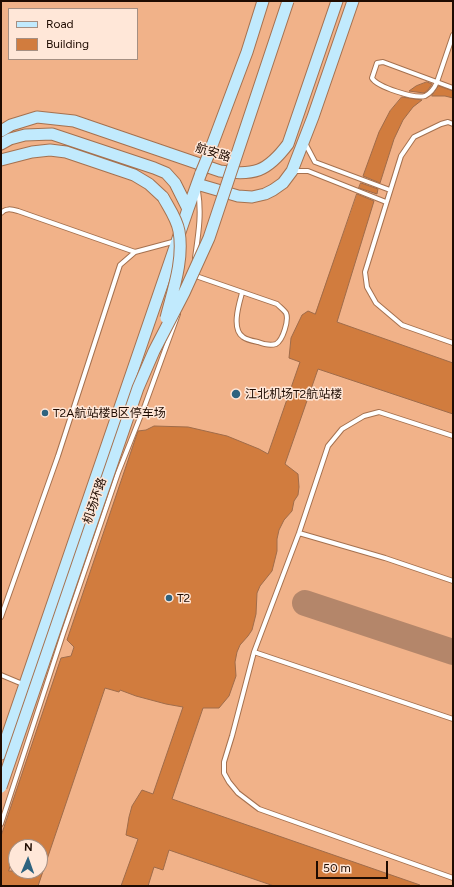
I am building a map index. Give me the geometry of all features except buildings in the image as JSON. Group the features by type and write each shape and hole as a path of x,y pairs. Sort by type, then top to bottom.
{"street":[{"name":"机场环路","path":"1,754 188,209 247,52 263,1"},
{"path":"160,338 184,293 209,238 288,1"},
{"name":"航安路","path":"1,131 11,125 37,117 68,120 220,171 249,173 266,168 279,156 288,144 337,1"},
{"path":"197,184 238,196 252,197 273,190 283,183 292,171 304,140 353,1"},
{"path":"1,144 10,139 26,135 52,134 154,168 166,173 175,183 188,209"},
{"path":"1,160 32,152 50,150 66,152 134,175 149,184 164,198 174,216 179,230 180,250 178,269 160,338"},
{"name":"机场环路","path":"1,787 138,388 160,338"}],"lane":[{"path":"453,35 437,82 432,92 426,95 415,96 380,85 372,78 375,65 379,62 383,62 437,82 453,88"},
{"path":"453,124 448,122 441,124 414,137 401,156 365,272 367,287 376,303 402,325 453,344"},
{"path":"304,140 315,162 390,190"},
{"path":"292,171 308,171 386,202"},
{"name":"机场环路","path":"1,824 63,634 118,473 193,275 199,226 200,200 197,184"},
{"path":"1,213 10,209 18,211 135,252"},
{"path":"1,617 58,456 120,265 135,252 177,241"},
{"path":"193,275 277,304 286,312 288,320 281,340 276,344 270,345 257,342 244,338 239,333 236,318 242,293"},
{"path":"453,436 379,412 364,416 342,429 328,446 299,533 254,652 224,762 224,773 229,782 238,793 259,808 453,878"},
{"path":"299,533 385,558 453,581"},
{"path":"254,652 453,719"},
{"path":"1,675 25,685"}],"shaded area":[{"path":"1,1 453,1 453,886 1,886"}],"taxiway":[{"path":"305,603 453,652"}],"place":[{"name":"江北机场T2航站楼","path":"236,394"},
{"name":"T2A航站楼B区停车场","path":"45,413"},
{"name":"T2","path":"169,598"}]}
